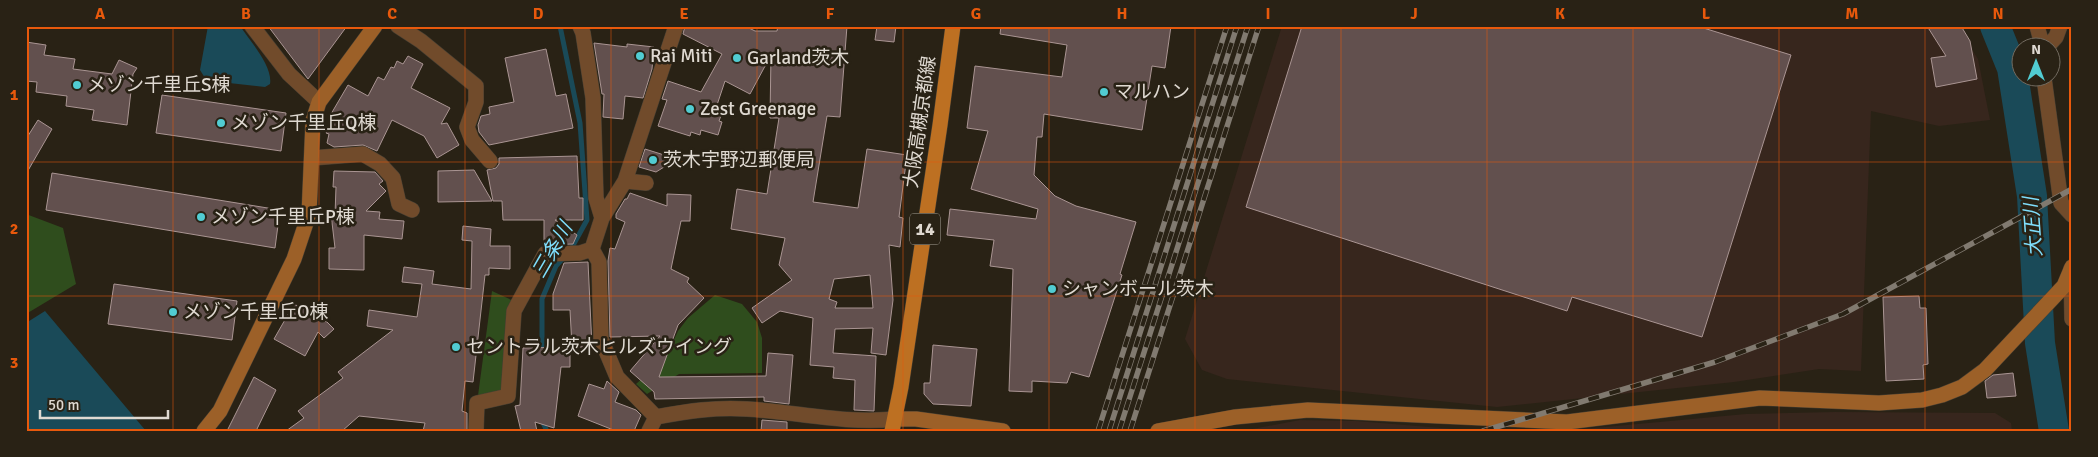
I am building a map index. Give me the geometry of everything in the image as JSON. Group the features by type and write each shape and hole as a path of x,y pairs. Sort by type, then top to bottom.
{"main road":[{"name":"大阪高槻京都線","path":"894,425 940,125 953,26"}],"street":[{"path":"252,26 289,74 319,102"},
{"path":"204,431 220,410 294,260 309,214 313,121 319,102 375,26"},
{"path":"398,26 421,41 476,86 476,102 467,127 472,140 490,161"},
{"path":"580,26 583,33 593,98 596,198 602,218"},
{"path":"586,251 602,218 625,180 676,26"},
{"path":"2037,26 2041,38"},
{"path":"2055,38 2060,26"},
{"path":"2045,88 2061,203 2072,215"},
{"path":"312,158 363,154 380,164 393,178 399,204 412,210"},
{"path":"625,180 646,183"},
{"path":"476,431 477,403 508,396 514,311 545,254 586,251 599,262 601,339 617,377 653,424 704,409 749,409 838,420 874,421 894,425 916,419 1002,431"},
{"path":"1158,431 1219,425 1308,410 1567,422 1760,398 1902,402 1942,395 1962,387 1985,370 2064,286 2071,268"},
{"path":"2071,268 2072,319"}],"shaded area":[{"path":"1282,26 1957,26 1978,59 1990,120 1939,126 1871,111 1861,371 1819,369 1734,382 1497,407 1227,379 1202,370 1185,339"},
{"path":"1835,412 1995,413 2011,423 2012,431 1562,431 1746,414"},
{"path":"1300,420 1356,421 1478,431 1242,431"}],"green space":[{"path":"26,214 63,228 76,284 26,314"},
{"path":"492,291 518,303 508,396 477,403"},
{"path":"715,295 742,304 757,322 762,338 762,373 679,374 647,394 636,384 666,357 678,331 688,318"}],"water":[{"path":"208,26 240,26 255,46 268,69 270,84 265,87 211,81 205,78 200,70"},
{"path":"45,311 146,431 26,431 26,323"}],"building":[{"path":"268,26 347,26 308,79"},
{"path":"685,26 745,26 755,31 777,31 778,26 847,26 840,117 827,116 813,202 858,208 867,149 907,155 899,217 903,218 900,247 889,245 893,300 886,355 871,353 873,328 835,329 833,353 876,356 874,411 854,410 855,380 833,378 834,367 810,365 813,318 780,311 762,323 752,308 792,280 779,265 785,238 731,229 737,189 767,194 779,118 770,118 771,55 750,94 725,81 715,111 722,113 719,121 722,122 718,135 701,130 700,135 691,132 690,136 658,126 667,100 662,99 668,81 701,92 722,54 683,34","holes":["870,275 873,308 835,308 837,302 829,299 834,279"]},
{"path":"877,26 896,26 894,42 875,40"},
{"path":"1001,26 1171,26 1165,68 1152,66 1142,130 1044,114 1042,137 1037,137 1034,175 1055,196 1076,206 1136,222 1120,274 1122,275 1089,377 1071,372 1067,383 1032,381 1032,392 1009,391 1013,269 990,266 994,240 947,235 950,209 1036,219 1038,209 971,189 988,131 967,128 975,66 1062,77 1067,45 1000,34"},
{"path":"1302,26 1697,26 1791,55 1702,337 1572,297 1567,311 1246,207"},
{"path":"1927,26 1961,26 1970,41 1977,79 1936,87 1931,58 1946,56"},
{"name":"メゾン千里丘S棟","path":"26,42 46,45 44,55 75,59 73,69 112,74 119,60 137,68 133,74 127,125 92,120 94,110 66,106 67,96 36,92 37,82 26,81"},
{"path":"594,43 627,47 627,44 654,47 652,69 643,98 625,96 623,119 603,117 604,94 602,94"},
{"path":"546,49 556,96 566,94 573,128 489,145 479,132 478,125 481,116 490,114 489,107 514,102 505,58"},
{"path":"408,56 423,64 411,88 450,108 441,124 447,123 459,145 437,158 424,136 392,120 377,151 363,145 334,147 327,143 329,134 326,133 335,116 331,114 348,85 368,96 378,77 384,80 391,67 394,68 397,61 403,64"},
{"name":"メゾン千里丘Q棟","path":"162,95 286,113 281,151 156,133"},
{"path":"38,120 52,129 26,174 26,139"},
{"path":"645,149 677,159 656,172 639,167"},
{"path":"577,156 579,198 583,198 583,220 555,220 577,235 573,244 544,245 544,220 503,220 502,201 493,201 487,170 496,168 499,164 499,158"},
{"path":"474,170 492,201 438,202 438,171"},
{"path":"334,171 375,172 383,181 379,184 386,191 366,211 380,212 379,219 404,221 402,239 364,235 364,270 329,269 329,248 335,248 331,214 335,215 336,187 333,187"},
{"name":"メゾン千里丘P棟","path":"52,173 280,210 275,248 46,210"},
{"path":"630,193 667,206 667,194 691,195 690,221 681,221 671,269 689,278 687,282 704,298 678,325 659,377 766,376 768,353 793,355 789,404 764,401 764,397 655,399 654,392 630,371 660,336 610,337 608,261 610,248 615,249 625,222 616,218 616,214"},
{"path":"463,226 491,229 490,246 510,246 510,269 489,268 489,275 485,275 473,382 465,381 462,411 467,413 467,431 423,431 425,423 359,416 342,431 286,431 304,418 298,411 343,378 338,372 393,330 367,326 369,310 417,317 422,284 402,282 404,267 434,271 432,284 471,289 472,241 462,240"},
{"path":"588,262 592,347 572,347 570,310 553,310 553,294 564,263"},
{"name":"メゾン千里丘O棟","path":"114,284 237,301 232,340 108,324"},
{"path":"1919,296 1920,308 1926,308 1928,364 1923,365 1924,379 1886,381 1883,297"},
{"path":"294,304 327,322 334,329 324,338 318,332 305,356 274,339"},
{"path":"933,345 977,349 971,406 933,404 924,394 924,383 930,383"},
{"path":"570,347 570,367 561,367 554,428 535,422 537,431 521,431 515,406 520,405 523,348"},
{"path":"2013,373 2016,396 1987,398 1985,381 1993,375"},
{"path":"254,377 276,390 256,431 227,431"},
{"path":"607,381 619,392 615,402 636,410 641,415 634,431 616,431 578,416 589,384 604,389"},
{"path":"762,420 787,422 787,431 761,431"}],"waterway":[{"name":"三条川","path":"560,26 580,123 587,220 571,249"},
{"name":"大正川","path":"1995,26 2012,68 2032,196 2040,343 2054,431"},
{"name":"三条川","path":"542,353 542,299 556,266 564,257"},
{"name":"三条川","path":"541,419 547,431"}],"railway":[{"path":"1098,431 1227,26"},
{"path":"1109,431 1237,26"},
{"path":"1119,431 1248,26"},
{"path":"1130,431 1259,26"},
{"path":"1483,431 1715,362 1843,314 2072,189"}],"place":[{"name":"Rai Miti","path":"640,56"},
{"name":"Garland茨木","path":"737,58"},
{"name":"メゾン千里丘S棟","path":"77,85"},
{"name":"マルハン","path":"1104,92"},
{"name":"Zest Greenage","path":"690,109"},
{"name":"メゾン千里丘Q棟","path":"221,123"},
{"name":"茨木宇野辺郵便局","path":"653,160"},
{"name":"メゾン千里丘P棟","path":"201,217"},
{"name":"シャンボール茨木","path":"1052,289"},
{"name":"メゾン千里丘O棟","path":"173,312"},
{"name":"セントラル茨木ヒルズウイング","path":"456,347"}]}
